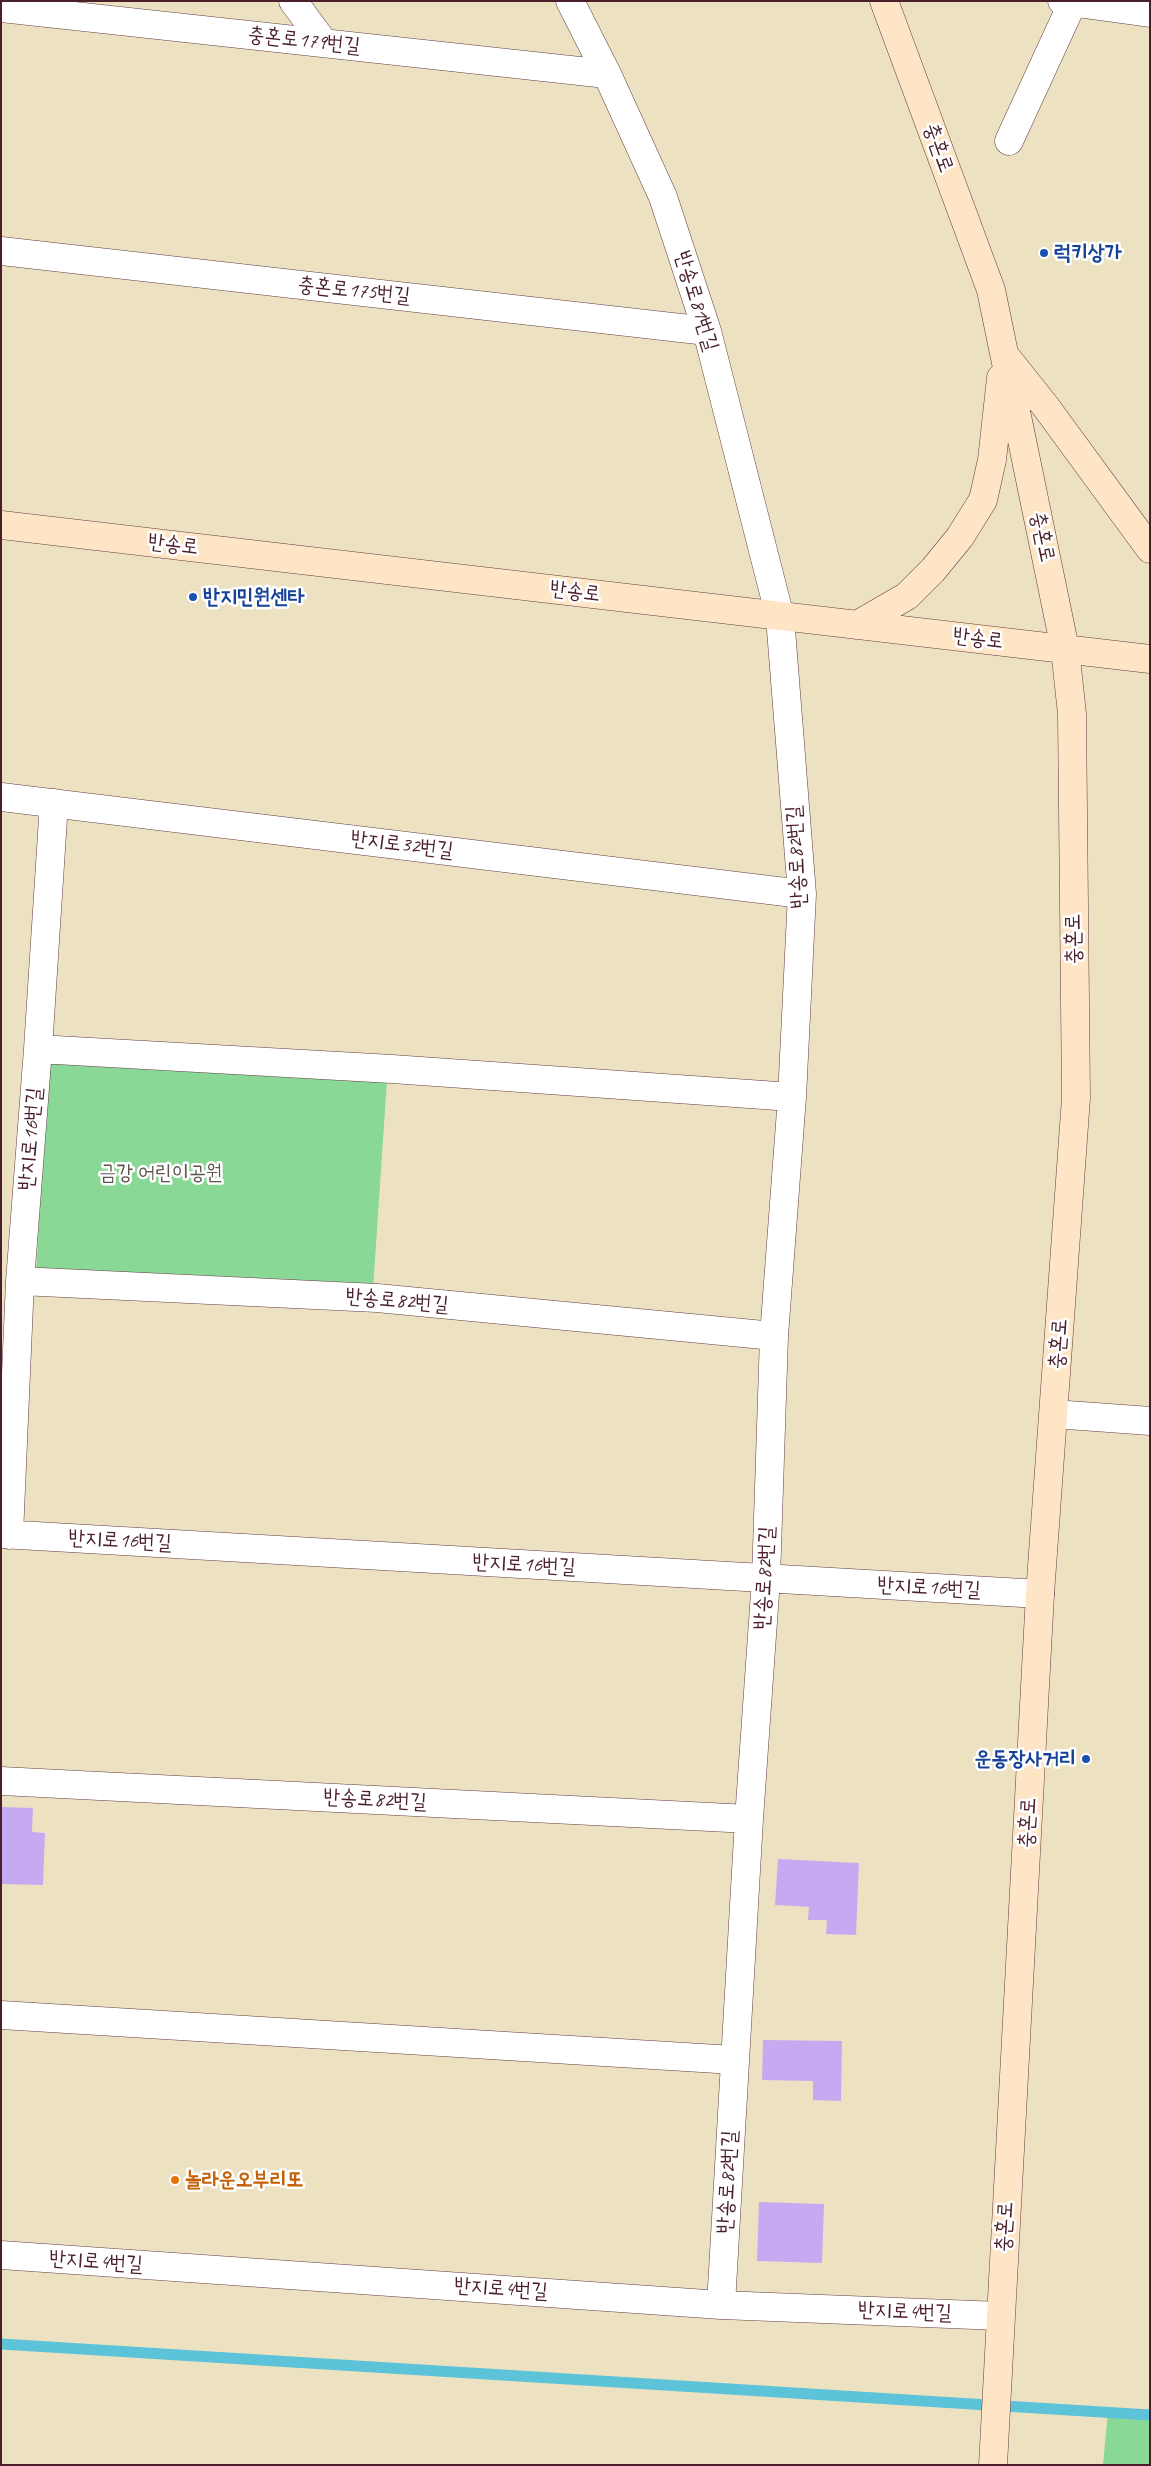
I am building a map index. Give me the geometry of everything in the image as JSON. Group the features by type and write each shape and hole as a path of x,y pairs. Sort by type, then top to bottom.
{"main road":[{"name":"충혼로","path":"884,1 991,290 1065,649 1072,714 1076,1098 1040,1594 994,2456"},
{"name":"충혼로","path":"1004,354 1046,407 1150,549"},
{"name":"충혼로","path":"857,625 907,596 960,537 983,500 992,460 1004,354"},
{"name":"반송로","path":"1,525 1150,659"}],"street":[{"path":"293,1 324,44"},
{"name":"반송로81번길","path":"570,1 607,74 663,198 707,331 780,616"},
{"path":"1009,141 1067,2 1150,13"},
{"name":"충혼로179번길","path":"1,8 607,74"},
{"name":"충혼로175번길","path":"1,251 707,331"},
{"name":"반송로82번길","path":"721,2305 734,2060 766,1579 774,1336 792,1097 802,894 780,616"},
{"name":"반지로32번길","path":"1,798 802,894"},
{"name":"반지로16번길","path":"54,803 20,1281 5,1534 1040,1594"},
{"path":"38,1049 392,1069 792,1097"},
{"name":"반송로82번길","path":"20,1281 377,1298 774,1336"},
{"path":"1054,1414 1150,1421"},
{"name":"반송로82번길","path":"1,1781 750,1818"},
{"path":"1,2015 734,2060"},
{"name":"반지로4번길","path":"1,2255 721,2305 1000,2328"}],"green space":[{"name":"금강 어린이공원","path":"48,1060 387,1080 373,1289 36,1274"},
{"path":"1108,2411 1150,2413 1150,2465 1103,2465"}],"building":[{"path":"1,1807 33,1808 32,1832 45,1833 43,1885 1,1884"},
{"path":"778,1859 859,1863 856,1935 826,1934 827,1920 808,1920 809,1907 775,1905"},
{"path":"763,2040 842,2041 841,2101 813,2100 813,2081 762,2080"},
{"path":"759,2202 824,2204 822,2263 757,2261"}],"waterway":[{"path":"1,2344 1150,2415"}],"place":[{"name":"럭키상가","path":"1044,253"},
{"name":"반지민원센타","path":"193,597"},
{"name":"운동장사거리","path":"1086,1759"},
{"name":"놀라운오부리또","path":"175,2180"}]}
